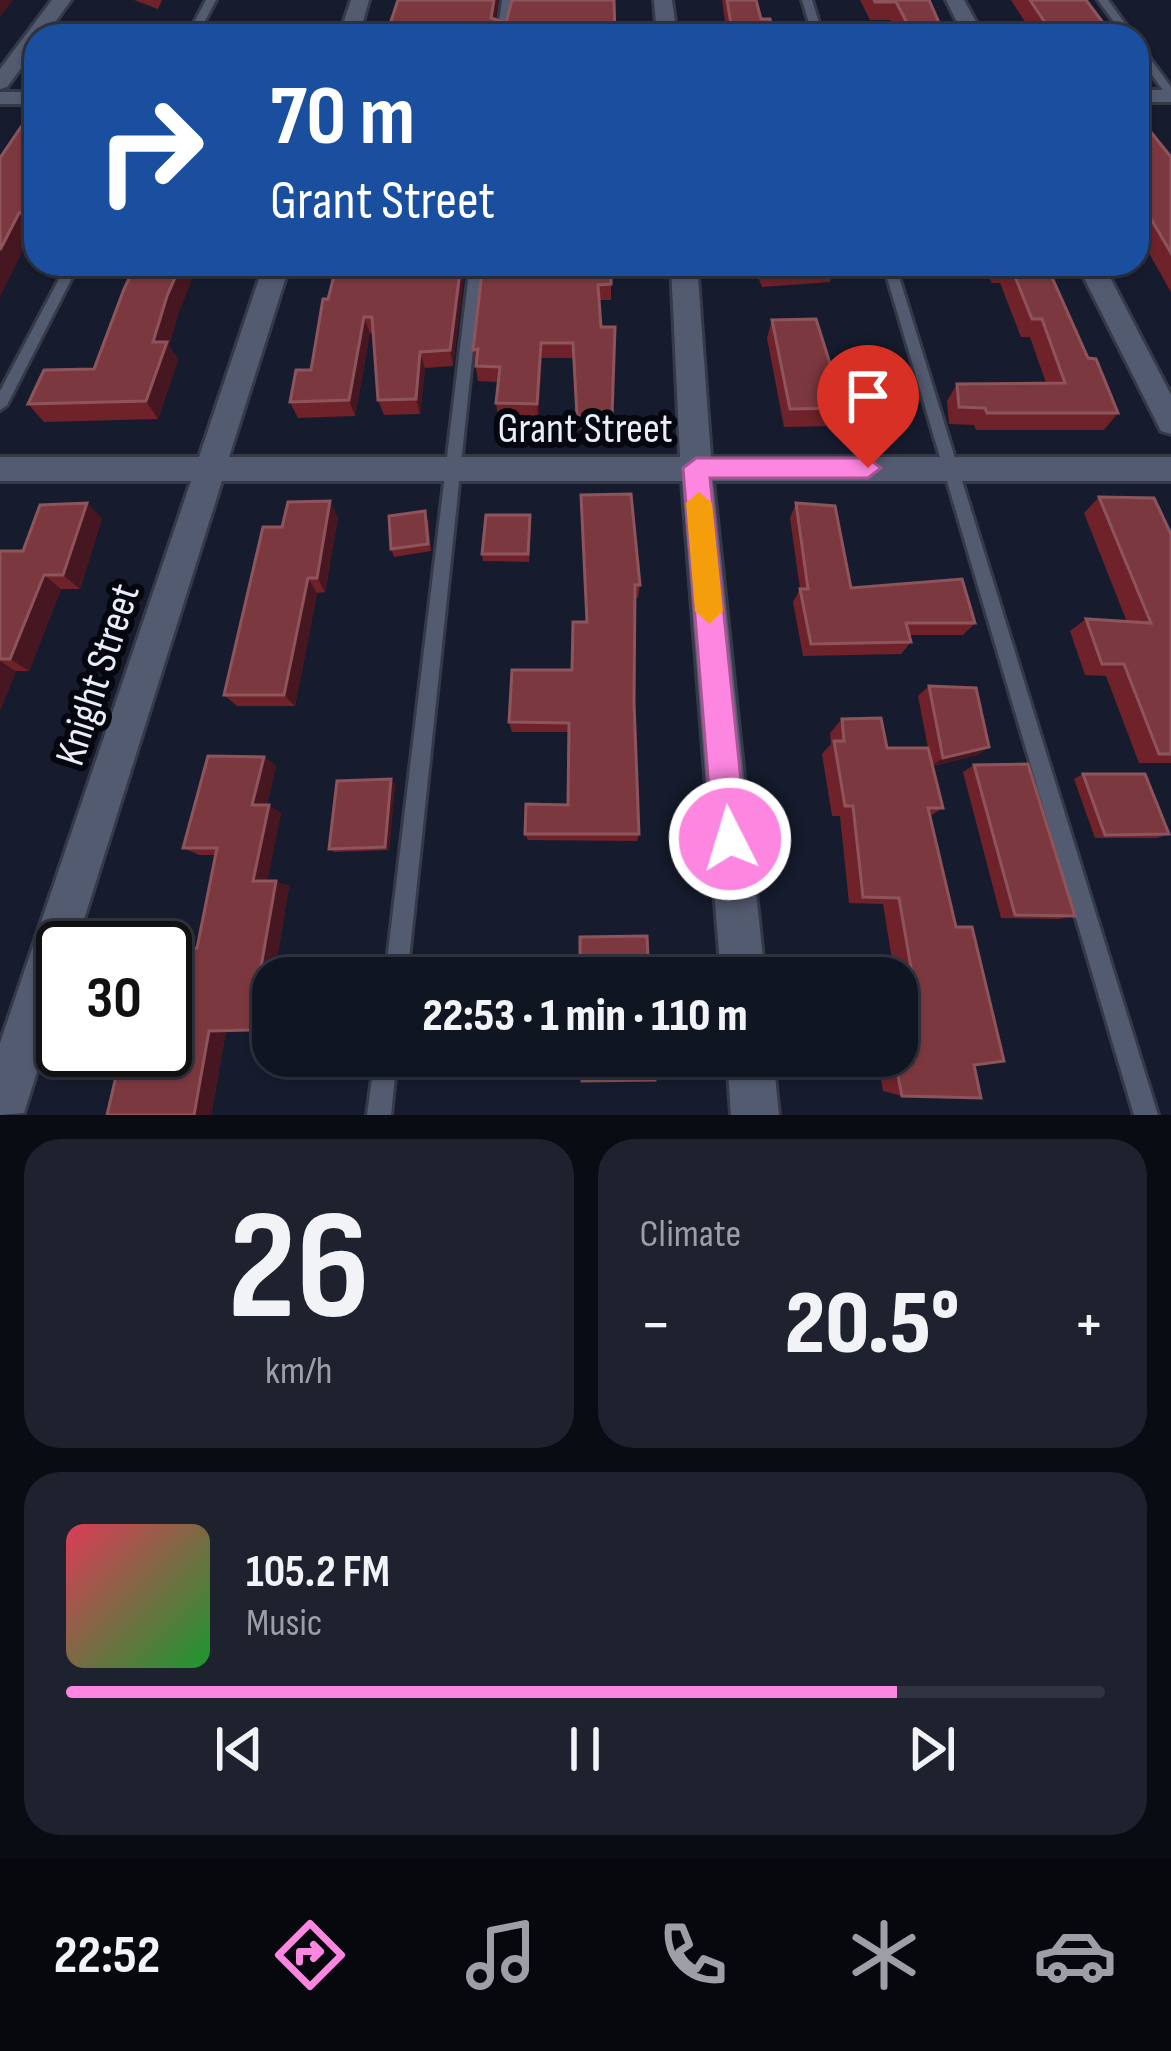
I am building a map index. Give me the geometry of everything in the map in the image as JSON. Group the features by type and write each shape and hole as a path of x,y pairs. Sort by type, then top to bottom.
{"street":[{"path":"0,83 24,51"},
{"name":"Knight Street","path":"0,1113 273,276"},
{"path":"685,276 696,468 741,957"},
{"path":"1096,276 1171,423"},
{"name":"Grant Street","path":"0,469 1171,469"},
{"path":"752,1077 755,1115"}],"lane":[{"path":"1149,64 1171,95"},
{"path":"0,405 68,276"},
{"path":"398,957 475,276"},
{"path":"893,276 1146,1115"},
{"path":"379,1115 384,1077"}],"building":[{"path":"398,0 494,0 491,18 506,23 512,0 614,0 615,24 390,24"},
{"path":"727,0 756,0 761,19 770,19 771,24 731,24"},
{"path":"929,0 940,24 908,24 896,2 875,2"},
{"path":"1030,0 1086,0 1104,24 1046,24"},
{"path":"24,123 24,213 19,213 0,250 0,158"},
{"path":"1149,130 1171,157 1171,253 1149,215"},
{"path":"130,276 176,276 153,342 167,342 146,401 28,404 44,370 94,369"},
{"path":"334,276 459,276 450,350 420,352 416,399 378,400 372,317 364,317 349,400 290,402 296,370 311,370 323,299 328,299"},
{"path":"482,276 611,276 611,284 598,285 601,327 615,327 612,416 577,416 573,343 541,343 537,404 496,403 500,367 476,366 478,349 473,350"},
{"path":"1015,276 1051,276 1088,358 1096,359 1118,413 987,413 985,408 959,407 957,384 1065,383 1042,319 1032,319"},
{"path":"816,319 844,408 790,409 772,320"},
{"path":"631,494 640,585 635,585 634,702 639,834 525,834 526,804 568,805 569,723 509,722 512,670 572,670 573,622 587,622 581,495"},
{"path":"1099,497 1154,498 1171,534 1171,754 1159,754 1124,664 1102,664 1086,619 1151,623"},
{"path":"330,501 317,578 308,578 284,695 224,695 263,527 282,527 288,502"},
{"path":"87,503 63,575 44,575 10,659 0,659 0,551 23,551 40,505"},
{"path":"796,503 835,506 851,588 962,579 975,623 906,623 911,642 811,644 800,589 808,589"},
{"path":"425,511 428,544 391,549 389,516"},
{"path":"486,515 530,515 528,554 482,554"},
{"path":"929,686 976,688 989,747 943,758"},
{"path":"881,718 887,748 928,748 943,808 928,808 956,927 972,927 1004,1061 974,1065 981,1098 902,1096 898,1077 918,1077 918,957 909,957 899,898 863,897 853,806 845,806 834,741 844,741 842,719"},
{"path":"208,756 264,757 252,805 269,805 253,881 276,881 263,957 252,957 250,1030 209,1031 194,1115 107,1115 116,1077 192,1077 192,948 197,948 217,848 183,848"},
{"path":"1028,764 1075,916 1015,915 974,765"},
{"path":"1083,774 1145,774 1169,834 1105,835"},
{"path":"391,779 385,847 329,849 337,781"},
{"path":"647,936 648,957 580,957 580,937"},
{"path":"582,1077 655,1080 582,1081"}],"slow traffic":[{"path":"699,503 709,611"}],"route":[{"path":"730,839 696,468 868,468"}]}
